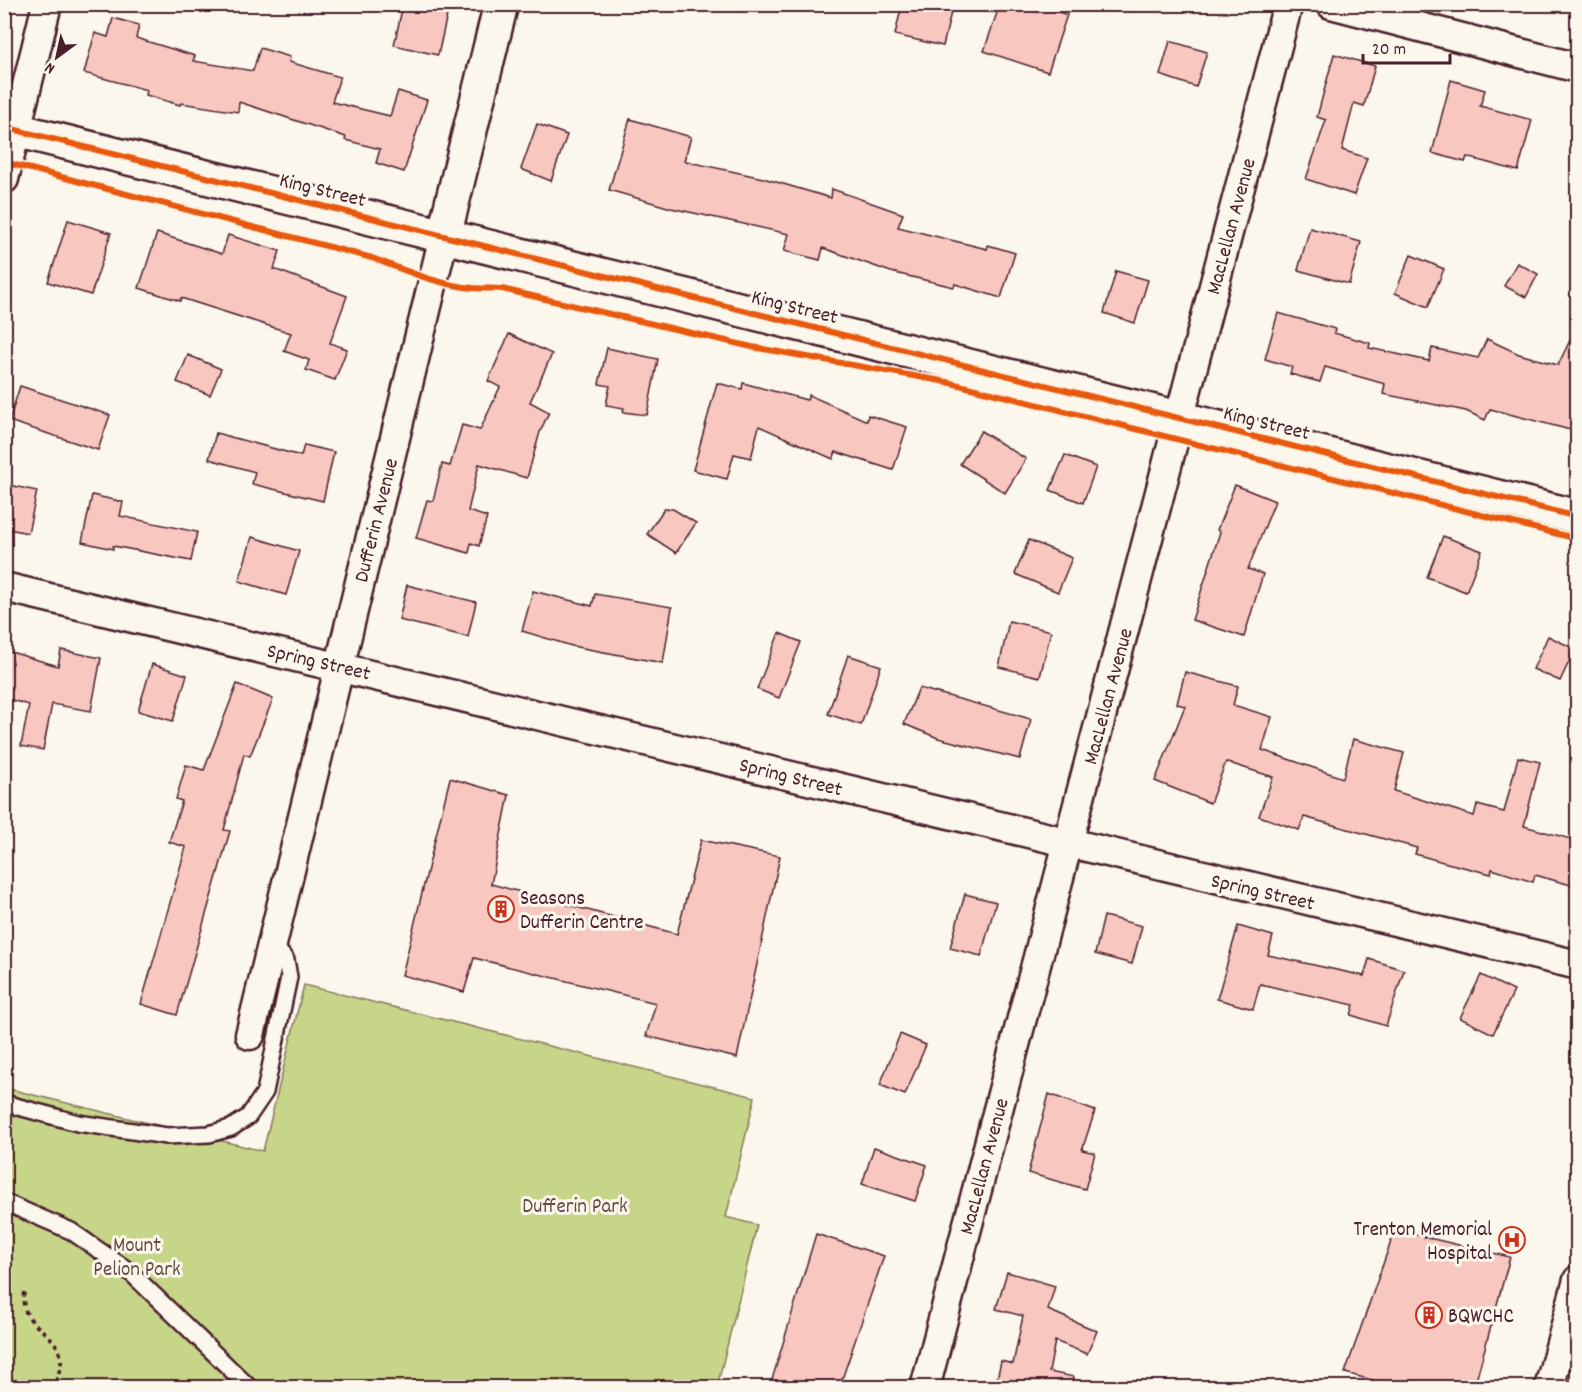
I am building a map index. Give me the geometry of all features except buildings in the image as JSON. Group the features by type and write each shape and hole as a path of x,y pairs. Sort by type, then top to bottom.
{"street":[{"path":"4,179 11,128 47,4"},
{"name":"Dufferin Avenue","path":"250,1035 501,4"},
{"name":"MacLellan Avenue","path":"925,1388 1288,4"},
{"path":"1331,4 1578,68"},
{"name":"King Street","path":"11,128 1578,517"},
{"name":"Spring Street","path":"4,586 1578,965"},
{"path":"1549,1388 1578,1280"}],"lane":[{"path":"4,1103 78,1123 167,1136 209,1134 231,1128 248,1117 265,1092 289,977 286,960 272,943"},
{"path":"4,1202 71,1231 129,1271 250,1388"}],"path":[{"path":"24,1292 22,1303 26,1316 54,1341 61,1360 54,1388"}],"green space":[{"path":"304,985 755,1097 726,1217 757,1225 717,1387 5,1388 5,1088 263,1151"}],"cycle path":[{"path":"4,127 1578,517"},
{"path":"4,162 372,258 447,284 502,289 752,347 947,382 1578,539"}],"place":[{"name":"Seasons Dufferin Centre","path":"501,909"},
{"name":"Trenton Memorial Hospital","path":"1512,1240"},
{"name":"BQWCHC","path":"1429,1315"}],"park label":[{"name":"Dufferin Park","path":"575,1205"},
{"name":"Mount Pelion Park","path":"137,1256"}]}
